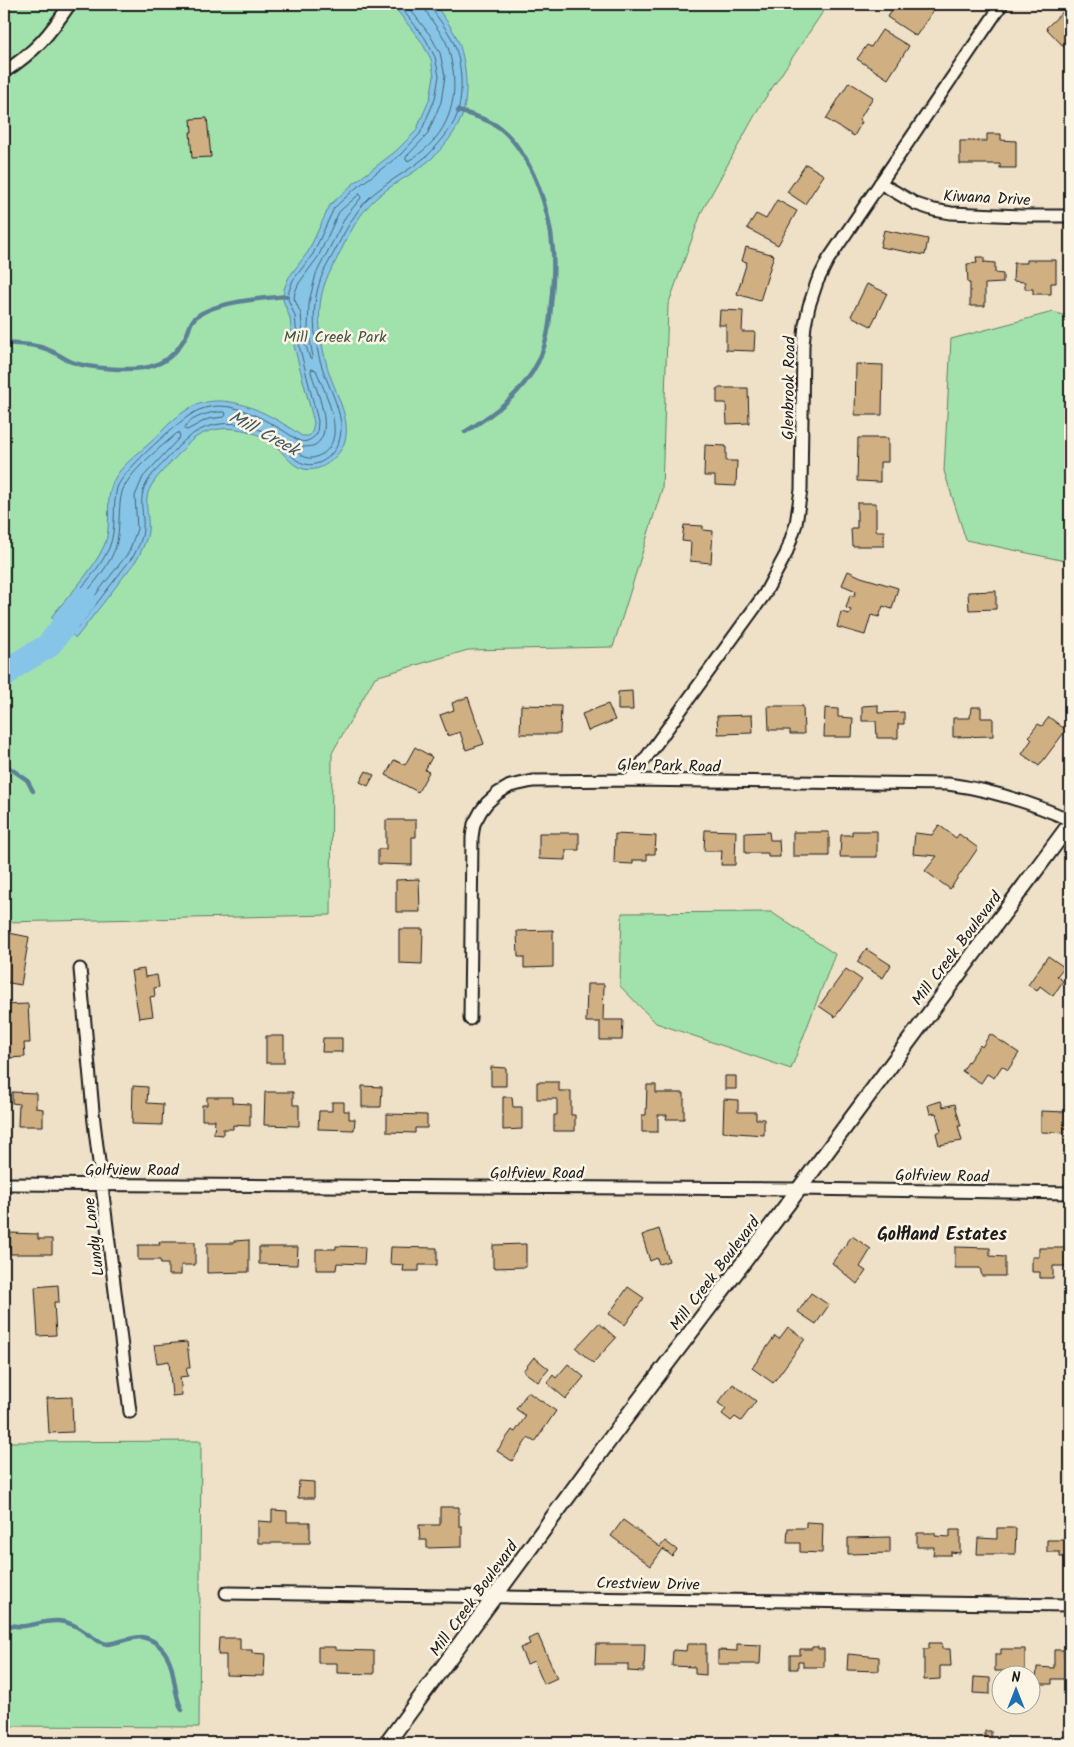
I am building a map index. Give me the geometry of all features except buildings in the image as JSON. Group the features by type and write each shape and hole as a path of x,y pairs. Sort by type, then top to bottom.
{"street":[{"path":"4,72 25,58 48,36 70,4"},
{"name":"Glenbrook Road","path":"630,780 764,595 786,554 796,524 802,490 803,345 809,306 817,282 828,260 1002,4"},
{"name":"Kiwana Drive","path":"880,183 916,204 951,213 1070,216"},
{"name":"Glen Park Road","path":"470,1019 472,836 474,824 481,811 498,793 519,784 533,781 630,780 948,784 979,788 1010,796 1070,820"},
{"name":"Mill Creek Boulevard","path":"387,1743 622,1423 799,1190 1070,824"},
{"name":"Lundy Lane","path":"80,969 94,1122 130,1412"},
{"name":"Golfview Road","path":"4,1184 1070,1193"},
{"name":"Crestview Drive","path":"226,1593 1070,1605"}],"green space":[{"name":"Mill Creek Park","path":"4,4 828,4 760,106 702,211 668,305 662,489 613,647 468,650 375,677 332,753 331,915 4,922"},
{"path":"1053,312 1070,317 1070,562 966,540 944,471 951,339"},
{"path":"771,912 835,954 791,1069 656,1023 620,986 622,913"},
{"path":"4,1422 7,1442 201,1441 199,1727 4,1726"}],"water":[{"path":"392,4 434,4 449,25 457,38 465,67 466,89 464,110 452,135 431,159 381,194 367,207 350,233 322,292 320,303 321,338 329,373 346,421 344,444 337,455 326,464 309,470 294,464 274,444 251,432 230,428 220,429 210,431 192,440 160,474 149,489 147,495 147,534 138,558 76,638 51,617 87,574 104,546 108,530 110,490 116,476 125,465 172,421 196,405 210,401 224,401 252,408 302,436 309,436 312,432 314,423 292,338 290,318 283,300 284,289 289,277 308,252 330,205 353,184 396,151 416,131 430,98 434,76 431,59 421,41"}],"waterway":[{"path":"458,111 490,122 500,128 521,152 530,168 543,201 548,218 553,257 553,284 549,326 544,348 538,362 524,384 507,402 465,432"},
{"path":"4,343 38,347 52,351 72,362 90,366 114,369 147,367 161,363 174,353 187,334 191,323 200,314 237,302 287,296"},
{"name":"Mill Creek","path":"4,676 16,665 48,646 84,600"},
{"path":"4,764 27,780 33,791"},
{"path":"4,1623 24,1626 50,1621 66,1622 107,1644 138,1637 151,1640 163,1650 168,1658 178,1701 182,1710"}],"district":[{"name":"Golfland Estates","path":"942,1234"}]}
